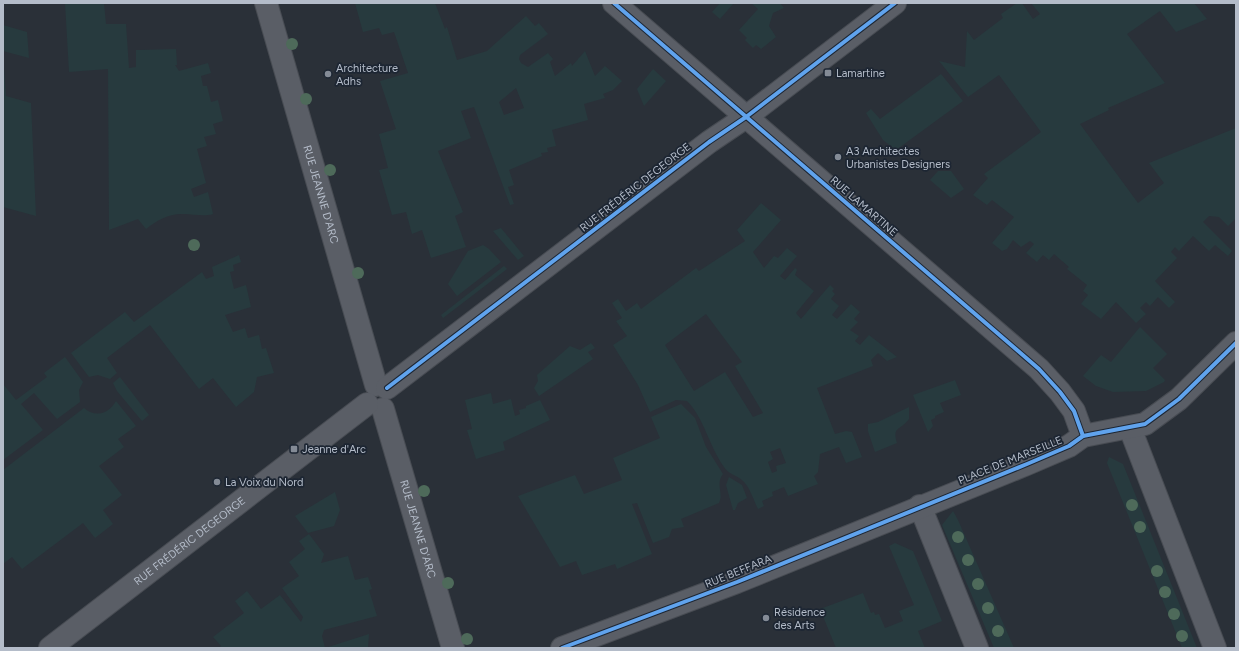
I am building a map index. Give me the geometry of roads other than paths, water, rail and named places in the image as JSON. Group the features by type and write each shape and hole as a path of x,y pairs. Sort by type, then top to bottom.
{"street":[{"name":"RUE JEANNE D'ARC","path":"266,3 382,387 390,394 391,400 388,406 375,407 453,648"},
{"name":"RUE LAMARTINE","path":"614,3 1039,370 1060,392 1074,411 1083,436"},
{"name":"RUE FRÉDÉRIC DEGEORGE","path":"382,387 709,142 746,117 895,3"},
{"name":"PLACE DE MARSEILLE","path":"920,506 1069,446 1083,436 1145,424 1179,399 1236,343"},
{"name":"RUE FRÉDÉRIC DEGEORGE","path":"50,648 375,407"},
{"path":"1130,428 1215,648"},
{"path":"920,506 977,648"},
{"name":"RUE BEFFARA","path":"562,648 737,582 920,506"}],"place":[{"name":"Lamartine","path":"828,73"},
{"name":"Architecture Adhs","path":"328,74"},
{"name":"A3 Architectes Urbanistes Designers","path":"838,157"},
{"name":"Jeanne d'Arc","path":"294,449"},
{"name":"La Voix du Nord","path":"217,482"},
{"name":"Résidence des Arts","path":"766,618"}]}
